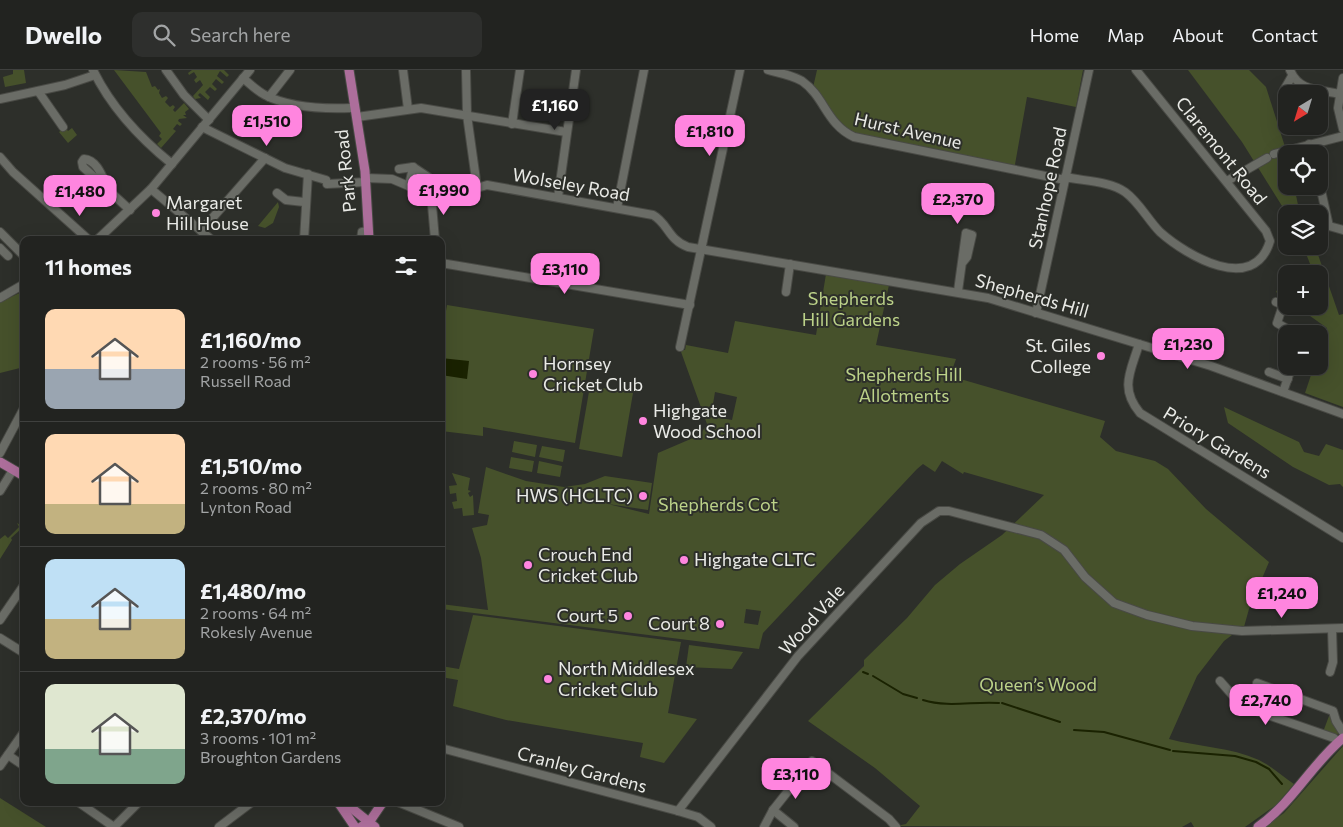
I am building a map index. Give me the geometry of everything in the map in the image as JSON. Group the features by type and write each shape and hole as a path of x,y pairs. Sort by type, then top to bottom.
{"main road":[{"name":"Park Road","path":"349,70 366,180 368,236"},
{"path":"0,462 20,474"},
{"path":"1258,827 1283,807 1325,755 1341,740"},
{"path":"340,806 348,823 355,827"},
{"path":"348,806 369,826 380,806"},
{"path":"352,806 365,810 376,806"}],"street":[{"path":"166,70 184,95 208,120"},
{"path":"269,97 290,70"},
{"path":"403,70 408,110"},
{"path":"466,70 467,115 477,187"},
{"path":"512,124 520,70"},
{"path":"558,197 576,70"},
{"path":"617,208 644,70"},
{"path":"680,347 703,249 740,70"},
{"name":"Hurst Avenue","path":"768,70 802,82 815,95 829,118 842,131 854,137 1123,191 1160,231 1210,264 1241,269 1255,265 1264,255"},
{"name":"Stanhope Road","path":"1036,313 1089,70"},
{"name":"Claremont Road","path":"1136,70 1266,231 1270,241 1264,255"},
{"path":"0,99 38,91 94,72 142,139 172,164"},
{"path":"105,236 151,189 246,73 269,97 283,102 328,109 351,108"},
{"path":"1286,85 1291,73 1301,85"},
{"path":"1343,78 1338,108 1343,128"},
{"path":"38,91 63,127"},
{"path":"1328,92 1340,94"},
{"path":"357,117 421,108 566,132"},
{"path":"202,127 289,170 308,174 304,202 304,236"},
{"path":"1227,181 1271,156 1343,136"},
{"path":"0,157 85,236"},
{"path":"201,231 265,158"},
{"path":"408,186 413,167"},
{"path":"399,168 413,167 428,177"},
{"name":"Wolseley Road","path":"308,174 327,182 392,179 408,186 447,197 487,185 617,208 653,215 659,218 668,233 680,244 703,249"},
{"path":"108,189 130,210"},
{"path":"151,189 207,236"},
{"path":"277,193 286,200 304,202"},
{"path":"430,193 435,236"},
{"path":"1322,195 1329,226 1343,230"},
{"path":"1,236 20,253"},
{"path":"0,248 8,256"},
{"name":"Shepherds Hill","path":"703,249 958,291 1211,366 1343,414"},
{"path":"958,291 964,262"},
{"path":"445,264 690,305"},
{"path":"786,292 790,264"},
{"path":"1,294 20,286"},
{"path":"1276,302 1283,305 1277,323 1280,325"},
{"name":"Priory Gardens","path":"1139,344 1127,379 1131,398 1140,413 1343,538"},
{"path":"1269,372 1288,379"},
{"path":"1283,392 1289,375"},
{"path":"0,453 20,416"},
{"path":"0,491 13,470"},
{"name":"Wood Vale","path":"678,811 798,656 929,516 939,511 949,511 1003,527 1014,527 1042,535 1058,545 1085,577 1114,603 1147,615 1192,626 1230,630 1343,628"},
{"path":"0,620 20,591"},
{"path":"1330,672 1333,662 1332,629"},
{"path":"0,638 20,650"},
{"path":"1220,681 1242,706 1341,740"},
{"path":"1257,683 1333,711 1336,721 1343,732"},
{"path":"0,766 20,738"},
{"name":"Cranley Gardens","path":"445,749 678,811 698,817 712,827"},
{"path":"8,755 20,763"},
{"path":"764,827 773,810 812,761 889,819 896,827"},
{"path":"84,806 114,827 135,806"},
{"path":"219,827 247,806"},
{"path":"408,806 459,827"},
{"path":"773,810 794,827"}],"green space":[{"path":"13,70 24,70 26,83 5,87 3,77 13,74"},
{"path":"114,70 146,72 152,87 155,86 158,90 160,89 159,93 162,98 166,96 168,98 165,102 170,107 173,105 175,107 173,110 175,112 184,103 189,109 185,112 186,115 183,115 187,118 179,119 178,121 182,124 180,126 177,124 173,129 176,131 161,148 157,144 162,139 159,136 161,133"},
{"path":"192,70 224,70 229,75 227,77 220,71 217,76 224,82 222,84 216,79 212,84 217,89 215,91 210,87 205,92 210,97 208,100 200,93 198,95 201,98 195,99 193,96 203,85 200,80 196,83 194,80 197,77 194,72 189,75 188,73"},
{"path":"817,70 1083,70 1076,107 1027,97 1014,170 842,131 812,92"},
{"path":"1188,70 1249,70 1266,87 1278,125 1278,135 1281,135 1284,145 1278,145 1278,195 1296,195 1298,205 1281,205 1242,142"},
{"path":"65,127 68,131 72,128 77,135 68,143 59,132"},
{"path":"278,202 279,207 273,223 265,228 258,226"},
{"path":"1307,255 1318,255 1322,265 1310,265"},
{"path":"826,274 889,285 876,345 956,359 950,376 1105,421 1100,437 1116,451 1155,461 1168,469 1206,509 1269,562 1249,609 1242,634 1232,635 1224,641 1197,676 1169,739 1237,752 1263,762 1294,784 1276,805 1245,827 1194,827 1191,822 1182,827 896,826 906,824 920,806 875,768 808,721 864,666 864,660 907,618 935,585 960,564 1002,535 1044,495 964,472 963,474 942,461 935,472 923,464 917,469 763,633 759,649 445,609 445,605 488,610 481,558 472,528 487,525 489,515 478,513 486,467 526,481 564,487 585,484 605,476 652,483 648,510 608,504 649,514 658,453 700,435 707,424 680,349 685,350 686,345 728,353 735,321 816,335","holes":["715,392 737,397 732,420 711,416","746,609 761,611 758,625 744,623"]},
{"path":"1328,283 1339,315 1343,314 1343,407 1305,393 1311,375 1328,375 1328,325 1323,325 1309,315 1328,315"},
{"path":"20,293 20,368 0,373 0,302"},
{"name":"Hornsey Cricket Club","path":"447,305 594,329 575,443 483,427 483,436 445,431 445,317"},
{"path":"590,386 633,393 622,457 579,449"},
{"path":"1224,407 1299,442 1304,452 1319,456 1326,444 1343,450 1343,487 1340,484 1329,485 1293,467 1228,423"},
{"path":"514,441 537,445 535,457 512,452"},
{"path":"542,446 565,450 563,462 539,457"},
{"path":"511,457 534,461 532,472 509,468"},
{"path":"539,461 562,466 560,477 537,473"},
{"path":"452,473 470,478 468,490 471,491 468,493 470,497 473,495 474,515 463,516 462,508 454,509 452,502 457,501 456,493 450,494 449,486 457,485"},
{"path":"17,523 20,525 20,530 11,538 12,540 0,559 0,539 5,535 8,538 19,527"},
{"name":"North Middlesex Cricket Club","path":"473,615 681,642 668,713 697,719 664,763 640,757 643,743 506,720 453,706 458,680 445,678 445,667 459,669"},
{"path":"689,645 743,652 732,669 686,667"},
{"path":"1329,716 1331,716 1339,733 1336,736 1323,732"},
{"path":"1343,746 1343,827 1264,827 1284,813"},
{"path":"0,798 46,827 0,827"}],"shaded area":[{"path":"445,358 469,361 467,379 445,376"}],"waterway":[{"path":"863,672 868,674"},
{"path":"873,676 903,694 917,698"},
{"path":"923,700 942,704 999,703"},
{"path":"1002,703 1060,722"},
{"path":"1074,730 1104,732 1170,750"},
{"path":"1173,751 1235,756 1256,762 1269,769 1282,784"}],"place":[{"name":"Margaret Hill House","path":"156,213"},
{"name":"St. Giles College","path":"1101,356"},
{"name":"Hornsey Cricket Club","path":"533,374"},
{"name":"Highgate Wood School","path":"643,421"},
{"name":"HWS (HCLTC)","path":"643,496"},
{"name":"Highgate CLTC","path":"684,560"},
{"name":"Crouch End Cricket Club","path":"528,565"},
{"name":"Court 5","path":"628,616"},
{"name":"Court 8","path":"720,624"},
{"name":"North Middlesex Cricket Club","path":"548,679"}],"park label":[{"name":"Shepherds Hill Gardens","path":"851,309"},
{"name":"Shepherds Hill Allotments","path":"904,385"},
{"name":"Shepherds Cot","path":"718,505"},
{"name":"Queen’s Wood","path":"1038,685"}]}
